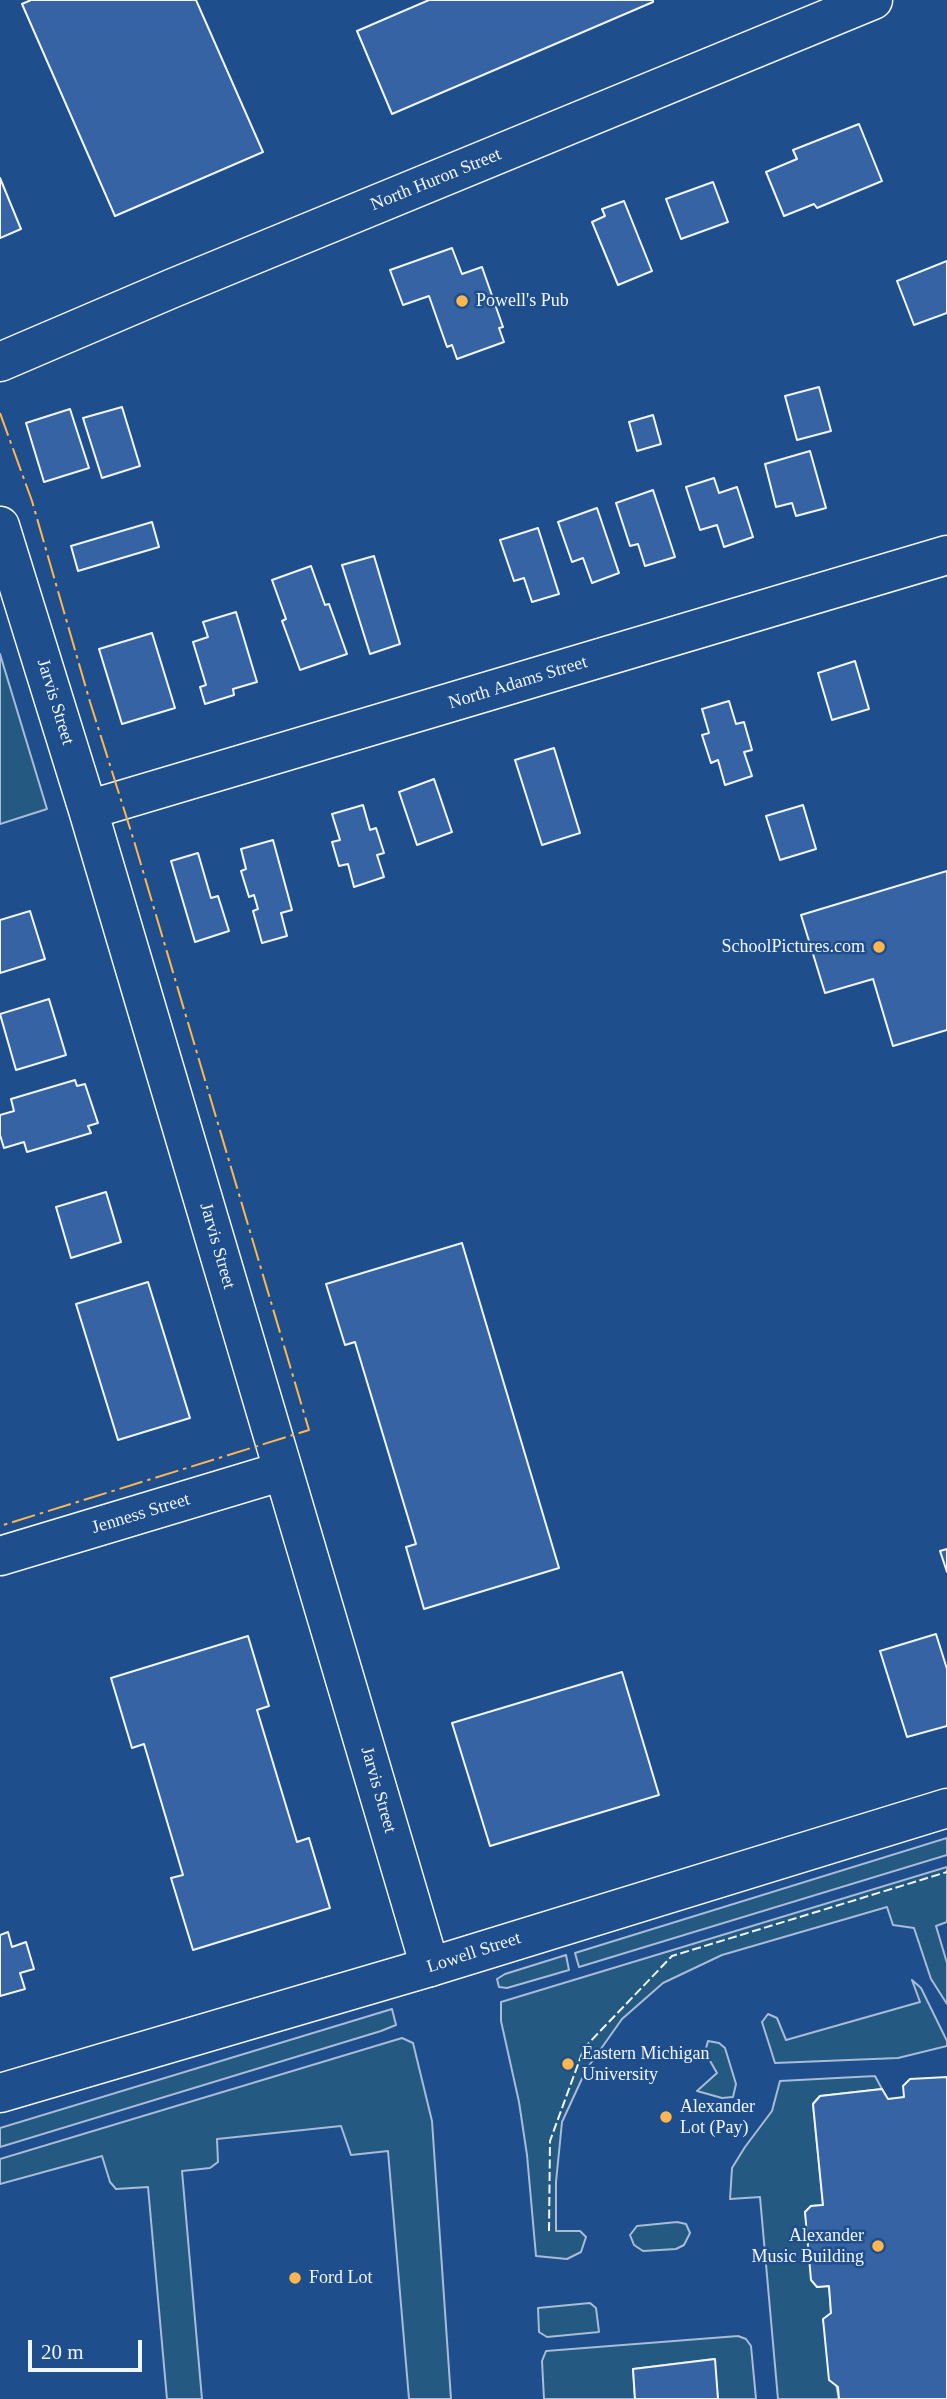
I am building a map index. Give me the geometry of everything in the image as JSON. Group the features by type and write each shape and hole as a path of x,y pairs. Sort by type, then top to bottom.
{"street":[{"name":"North Huron Street","path":"0,362 873,0"},
{"name":"Jarvis Street","path":"0,526 88,810 430,1967"},
{"name":"North Adams Street","path":"88,810 947,555"},
{"name":"Jenness Street","path":"0,1556 283,1471"},
{"name":"Lowell Street","path":"0,2094 430,1967 947,1808"}],"shaded area":[{"path":"0,654 47,809 0,824"},
{"path":"947,1838 947,1855 579,1967 575,1953"},
{"path":"947,1867 947,1922 936,1926 947,1963 947,2004 931,1979 914,1928 893,1925 887,1907 722,1955 663,1983 622,2019 586,2070 562,2122 556,2182 556,2231 580,2231 586,2237 581,2252 567,2259 536,2256 527,2155 519,2102 501,2021 501,2002"},
{"path":"566,1955 569,1970 507,1988 499,1987 497,1979 505,1974"},
{"path":"912,1980 921,1988 947,2046 898,2058 775,2063 762,2022 768,2014 777,2018 786,2040 920,2002"},
{"path":"392,2009 396,2025 381,2031 0,2147 0,2128"},
{"path":"402,2038 413,2043 432,2121 451,2399 409,2399 388,2151 351,2155 341,2126 217,2139 218,2162 210,2168 182,2171 202,2399 167,2399 148,2187 116,2189 110,2182 102,2156 0,2184 0,2159"},
{"path":"708,2041 719,2043 725,2048 736,2084 733,2097 722,2098 697,2091 717,2073 705,2052"},
{"path":"875,2076 882,2089 820,2096 813,2104 823,2205 811,2206 805,2212 817,2287 829,2286 831,2313 823,2320 839,2399 778,2399 760,2197 730,2199 732,2168 772,2111 780,2081"},
{"path":"677,2222 686,2224 690,2233 684,2245 676,2249 643,2251 634,2245 630,2235 637,2226"},
{"path":"590,2303 596,2308 599,2332 547,2337 539,2332 538,2308"},
{"path":"738,2336 746,2339 751,2346 756,2399 718,2399 714,2359 633,2369 635,2399 544,2399 542,2361 546,2351"}],"building":[{"path":"31,0 196,0 263,152 115,216 22,4"},
{"path":"429,0 653,2 392,114 357,31"},
{"path":"859,124 882,181 817,208 814,204 784,216 766,172 797,159 793,150"},
{"path":"0,178 21,229 0,238"},
{"path":"713,182 728,222 681,239 666,199"},
{"path":"624,201 652,271 618,285 592,222 605,216 602,209"},
{"name":"Powell's Pub","path":"452,248 462,274 482,267 503,327 499,328 504,342 457,359 452,345 447,347 429,296 403,305 390,270"},
{"path":"947,261 947,313 914,325 897,281"},
{"path":"819,387 831,431 797,440 785,396"},
{"path":"122,407 140,466 102,478 83,418"},
{"path":"70,409 89,468 44,482 26,423"},
{"path":"653,415 661,444 637,451 629,422"},
{"path":"810,451 826,508 796,516 792,503 776,507 765,464"},
{"path":"714,478 719,493 737,487 753,537 724,547 717,525 700,530 686,487"},
{"path":"653,490 675,557 645,566 638,544 630,546 616,503"},
{"path":"597,508 619,573 592,583 583,558 572,562 558,522"},
{"path":"152,522 159,547 78,571 71,546"},
{"path":"538,528 559,594 532,602 524,578 514,581 500,540"},
{"path":"374,556 400,644 370,654 342,565"},
{"path":"311,566 325,605 329,604 347,654 300,670 282,621 286,619 272,580"},
{"path":"236,612 257,682 233,689 234,695 205,704 200,687 206,685 193,642 208,637 203,622"},
{"path":"152,633 175,708 122,724 99,649"},
{"path":"855,661 869,709 832,720 818,673"},
{"path":"729,701 736,724 744,722 752,750 744,752 752,776 725,785 718,760 711,763 702,735 709,733 702,709"},
{"path":"554,748 580,833 542,845 515,760"},
{"path":"434,779 452,832 417,845 399,792"},
{"path":"363,805 370,830 376,828 384,853 377,855 384,877 354,887 348,864 339,866 332,842 340,840 332,814"},
{"path":"803,805 816,849 780,860 766,816"},
{"path":"273,840 292,910 281,913 287,936 262,943 253,911 258,909 254,895 249,897 241,871 246,869 241,849"},
{"path":"198,853 211,898 218,896 229,931 195,942 171,861"},
{"name":"SchoolPictures.com","path":"947,871 947,1030 893,1046 873,979 825,993 801,915"},
{"path":"30,911 45,959 0,973 0,920"},
{"path":"49,999 66,1055 16,1070 0,1014"},
{"path":"75,1080 77,1086 85,1084 98,1123 88,1126 91,1133 27,1152 24,1142 4,1148 0,1135 0,1115 14,1111 11,1099"},
{"path":"106,1192 121,1242 71,1258 56,1207"},
{"path":"462,1243 559,1568 424,1609 406,1547 416,1544 355,1342 345,1345 326,1284"},
{"path":"148,1282 190,1418 118,1440 76,1304"},
{"path":"947,1549 947,1572 940,1551"},
{"path":"936,1634 947,1669 947,1726 907,1737 880,1651"},
{"path":"248,1636 269,1706 257,1710 297,1842 309,1838 330,1908 193,1950 171,1878 183,1875 144,1744 132,1748 111,1678"},
{"path":"622,1672 659,1795 490,1846 452,1723"},
{"path":"8,1932 12,1947 26,1942 34,1969 20,1973 25,1989 0,1996 0,1935"},
{"name":"Alexander Music Building","path":"947,2077 947,2399 839,2399 838,2387 829,2380 823,2319 831,2313 829,2286 817,2287 811,2280 805,2212 811,2206 823,2205 813,2104 820,2096 882,2089 888,2099 904,2097 903,2086 910,2079"},
{"path":"715,2359 718,2399 635,2399 633,2369"}],"fence":[{"path":"549,2231 550,2141 584,2048 672,1956 947,1872"}],"power":[{"path":"0,413 32,501 309,1430 0,1526"}],"place":[{"name":"Powell's Pub","path":"462,301"},
{"name":"SchoolPictures.com","path":"879,947"},
{"name":"Eastern Michigan University","path":"568,2064"},
{"name":"Alexander Lot (Pay)","path":"666,2117"},
{"name":"Alexander Music Building","path":"878,2246"},
{"name":"Ford Lot","path":"295,2278"}]}
